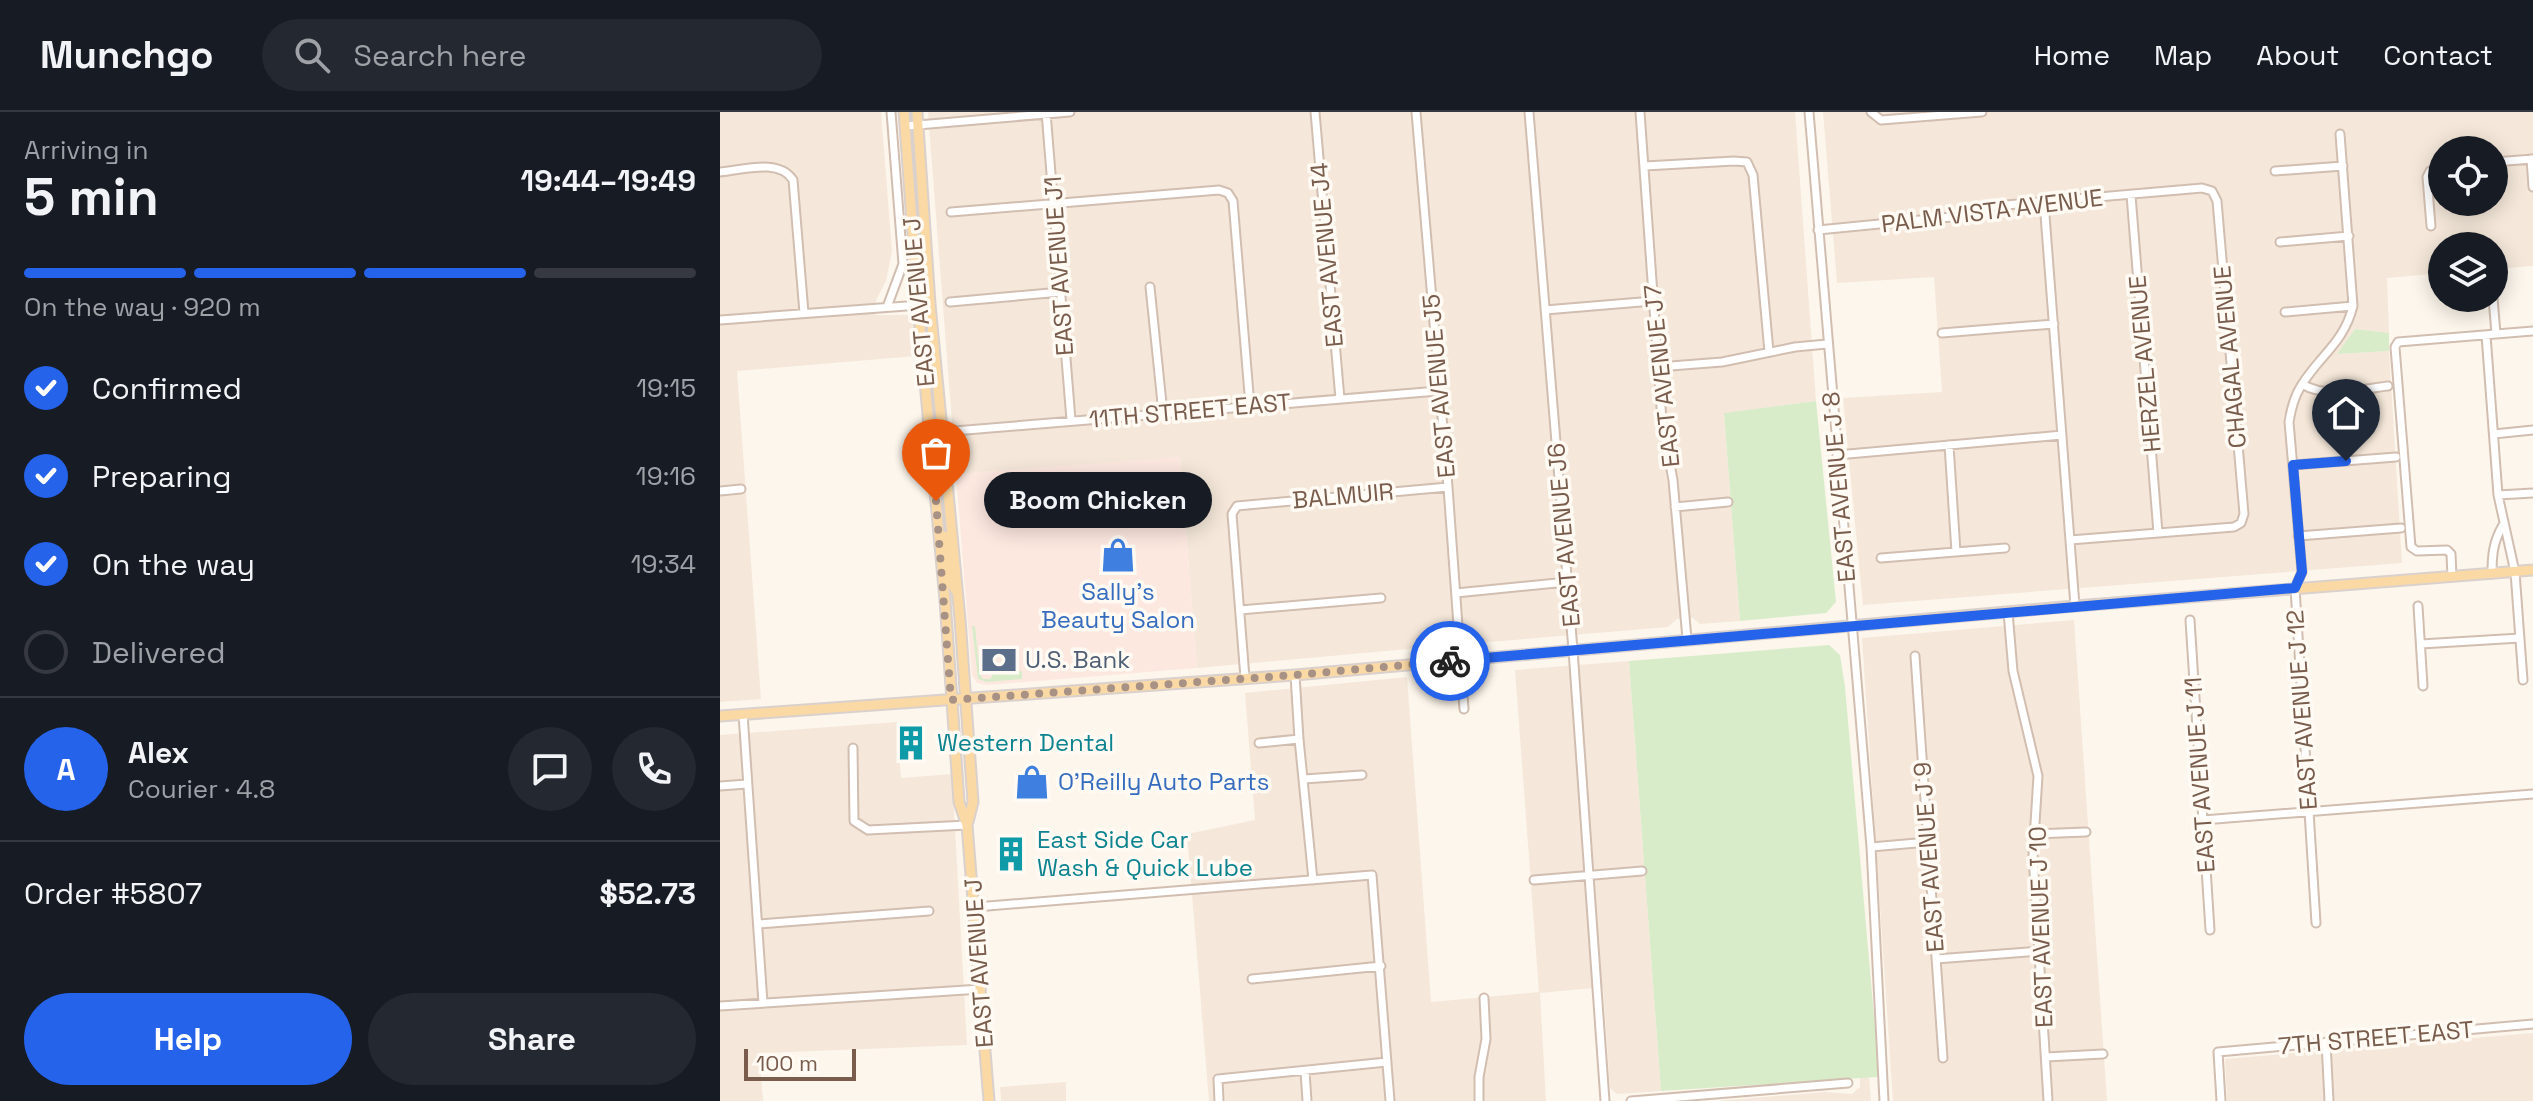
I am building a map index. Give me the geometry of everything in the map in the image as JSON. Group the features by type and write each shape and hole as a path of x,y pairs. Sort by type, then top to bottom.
{"main road":[{"name":"EAST AVENUE J","path":"904,112 959,802 967,825 976,907 989,1101"},
{"name":"EAST AVENUE J","path":"917,112 930,304 958,594 973,802 967,825"},
{"path":"934,474 942,485 944,510 952,525"},
{"path":"938,529 947,546 950,581 958,594"},
{"path":"720,716 1295,675 2075,606 2533,570"}],"street":[{"name":"EAST AVENUE J","path":"887,307 903,264 891,112"},
{"path":"906,126 1070,112"},
{"name":"EAST AVENUE J4","path":"1315,112 1340,399"},
{"name":"EAST AVENUE J5","path":"1416,112 1464,709"},
{"name":"EAST AVENUE J6","path":"1529,112 1573,650 1605,1101"},
{"name":"EAST AVENUE J7","path":"1640,112 1662,421 1675,507 1687,639"},
{"name":"EAST AVENUE J 8","path":"1809,112 1871,847 1884,1101"},
{"path":"1872,114 1881,120 1982,112"},
{"name":"EAST AVENUE J1","path":"1046,113 1071,420"},
{"name":"EAST AVENUE J 12","path":"2316,923 2295,588 2302,572 2289,422 2293,401 2302,384 2339,340 2349,324 2353,306 2340,134"},
{"path":"2508,161 2532,159 2533,187"},
{"path":"1645,166 1747,162 1753,175 1769,352"},
{"path":"2275,171 2343,166"},
{"path":"720,172 777,167 787,171 793,180 804,313"},
{"name":"PALM VISTA AVENUE","path":"1818,230 1951,217 1995,206 2202,188 2212,191"},
{"path":"951,212 1219,190 1228,193 1233,201 1250,406"},
{"name":"CHAGAL AVENUE","path":"2158,533 2234,527 2241,523 2244,514 2219,217 2212,191"},
{"name":"HERZEL AVENUE","path":"2131,195 2158,533"},
{"path":"2044,202 2075,606"},
{"path":"2430,216 2431,226"},
{"path":"2280,242 2349,236"},
{"path":"1150,287 1163,413"},
{"path":"950,302 1061,292"},
{"path":"1545,310 1653,301"},
{"path":"720,320 930,304"},
{"path":"2285,312 2353,306"},
{"path":"2492,312 2498,495 2515,572 2523,680"},
{"path":"1942,333 2054,324"},
{"path":"2452,577 2451,554 2447,550 2417,551 2411,547 2395,347 2398,342 2533,331"},
{"path":"1658,367 1722,362 1827,344"},
{"path":"2302,384 2312,390 2329,392 2388,386"},
{"name":"11TH STREET EAST","path":"942,432 1438,391"},
{"path":"2494,434 2533,430"},
{"path":"1837,455 2062,435"},
{"path":"1949,445 1956,552"},
{"path":"2293,465 2396,457"},
{"name":"BALMUIR","path":"1240,610 1232,514 1237,506 1448,487"},
{"path":"720,491 741,489"},
{"path":"2498,495 2533,493"},
{"path":"1675,507 1728,502"},
{"path":"2492,574 2492,553 2503,525"},
{"path":"2298,536 2401,528"},
{"path":"2070,540 2158,533"},
{"path":"1881,558 2005,548"},
{"path":"1456,593 1567,582"},
{"path":"1245,678 1240,610 1381,598"},
{"path":"2418,606 2423,686"},
{"name":"EAST AVENUE J 10","path":"2008,612 2013,671 2038,776 2033,855 2048,1101"},
{"name":"EAST AVENUE J 11","path":"2190,620 2210,930"},
{"path":"2421,644 2520,638"},
{"name":"EAST AVENUE J 9","path":"1915,656 1943,1058"},
{"path":"1295,675 1313,880"},
{"path":"743,714 763,1003"},
{"path":"1259,743 1299,739"},
{"path":"853,748 854,821 868,830 967,825"},
{"path":"1304,779 1362,775"},
{"path":"720,786 747,784"},
{"path":"2203,820 2533,794"},
{"path":"2034,834 2086,832"},
{"path":"1871,847 1928,842"},
{"path":"1534,880 1642,871"},
{"path":"976,907 1372,875 1390,1101"},
{"path":"758,924 929,911"},
{"path":"1936,959 2040,951"},
{"path":"1252,979 1381,966"},
{"path":"720,1006 981,989"},
{"path":"1479,1101 1479,1077 1486,1039 1484,998"},
{"name":"7TH STREET EAST","path":"2221,1101 2218,1052 2533,1024"},
{"path":"2326,1042 2329,1101"},
{"path":"2046,1057 2103,1054"},
{"path":"1219,1101 1218,1079 1387,1062"},
{"path":"1305,1071 1307,1101"},
{"path":"1631,1101 1848,1083"}],"shaded area":[{"path":"720,112 881,112 892,251 886,281 876,300 875,315 912,315 916,356 737,371 761,699 720,702"},
{"path":"928,112 1795,112 1816,401 1724,414 1740,621 1700,624 1693,618 1677,619 1668,627 1477,643 1469,637 1452,638 1442,646 1197,668 1180,458 956,474"},
{"path":"1823,112 2533,112 2533,266 2508,268 2508,232 2428,232 2428,274 2387,278 2389,333 2355,329 2338,354 2389,351 2402,563 1863,605 1843,398 1942,392 1934,277 1837,283"},
{"path":"1180,457 1197,668 987,685 977,683 972,675 956,474"},
{"path":"2074,620 2107,1101 1893,1101 1862,638"},
{"path":"1629,661 1661,1091 1617,1094 1610,1088 1603,987 1540,993 1546,1101 1209,1101 1187,834 1255,820 1245,693 1407,677 1431,1002 1539,992 1515,670"},
{"path":"897,722 901,778 952,774 967,1045 759,1053 763,1101 720,1101 720,735"},
{"path":"2533,1033 2533,1101 2227,1101 2225,1059"},
{"path":"1869,1077 1871,1101 1717,1101 1825,1092 1852,1094 1860,1087 1860,1078"},
{"path":"1066,1082 1066,1101 1001,1101 1000,1087"}],"green space":[{"path":"2355,329 2389,333 2389,351 2337,354"},
{"path":"1816,401 1836,602 1826,613 1740,621 1724,413"},
{"path":"972,626 975,626 983,679 990,679 994,673 1022,671 1022,679 987,682 978,679"},
{"path":"1829,645 1840,655 1845,687 1879,1073 1877,1077 1661,1091 1629,661"}],"way so far":[{"path":"936,501 951,700 1450,661"}],"place":[{"name":"Boom Chicken","path":"936,501"},
{"name":"Sally's Beauty Salon","path":"1118,555"},
{"name":"U.S. Bank","path":"999,660"},
{"name":"Western Dental","path":"911,743"},
{"name":"O'Reilly Auto Parts","path":"1032,782"},
{"name":"East Side Car Wash & Quick Lube","path":"1011,854"}],"route":[{"path":"1450,661 2295,588 2302,572 2293,465 2346,461"}]}
